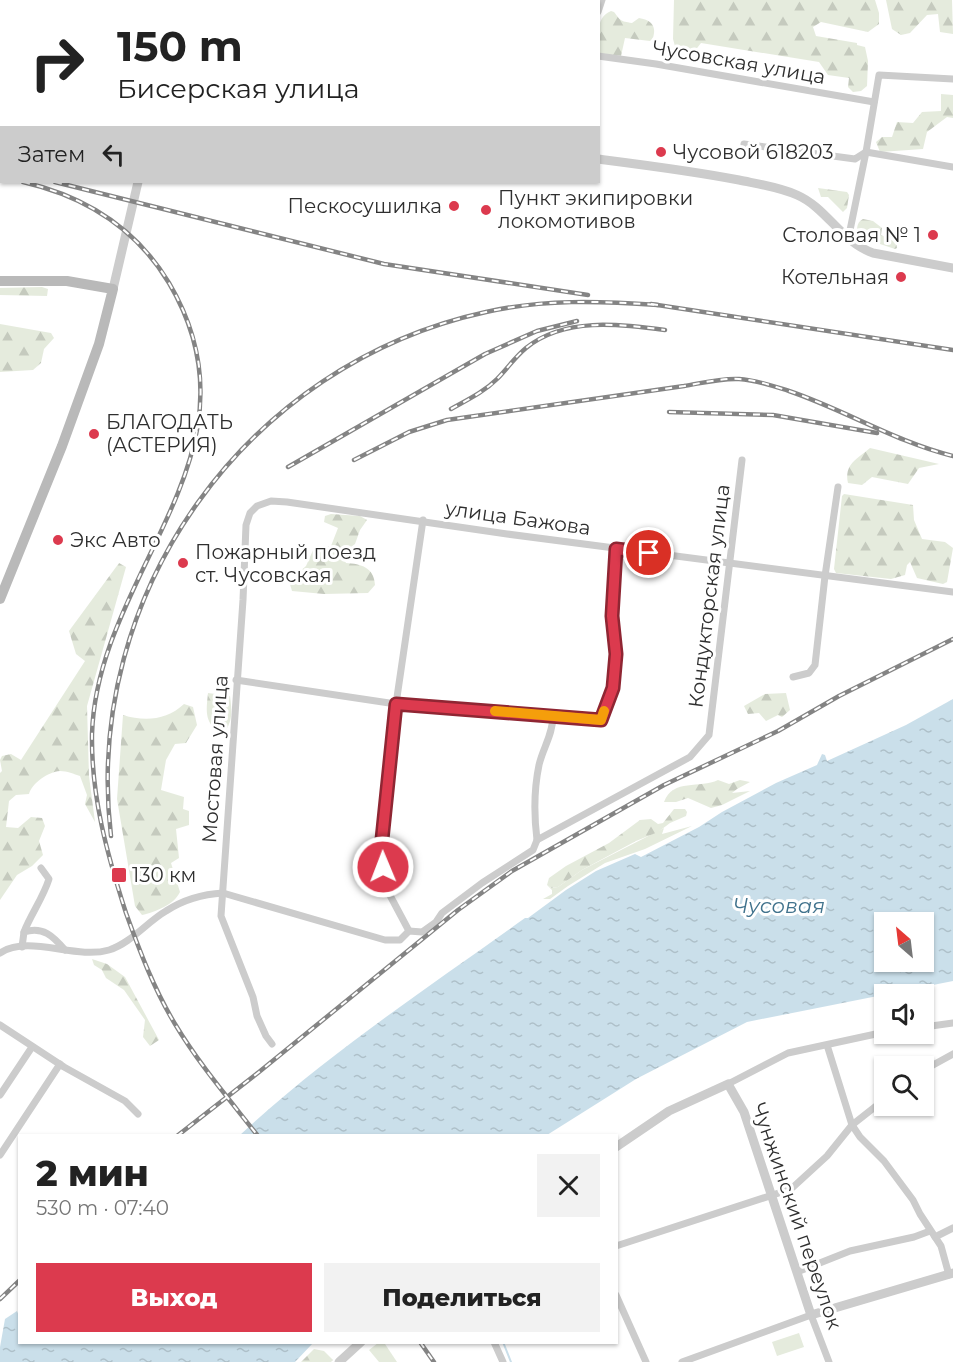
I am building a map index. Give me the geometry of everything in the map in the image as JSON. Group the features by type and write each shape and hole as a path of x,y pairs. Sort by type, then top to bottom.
{"main road":[{"path":"0,281 67,281 113,289 99,344 66,436 0,599"}],"street":[{"name":"Чусовская улица","path":"600,57 656,64 874,102"},
{"path":"848,240 879,75 953,79"},
{"path":"744,144 855,159 866,152 953,167"},
{"path":"600,159 720,176 791,193 807,200 848,240 860,248 873,253 953,268"},
{"path":"113,289 138,183"},
{"name":"Кондукторская улица","path":"537,840 690,758 709,735 742,460"},
{"path":"793,677 809,673 815,665 838,487"},
{"name":"улица Бажова","path":"257,506 267,502 287,502 616,549 953,592"},
{"name":"Мостовая улица","path":"257,506 250,513 246,525 221,916 253,997 257,1016 272,1044"},
{"path":"410,931 384,886 381,849 396,704 423,520"},
{"path":"236,680 396,704 601,720 613,688 616,654 612,616 616,549"},
{"path":"0,953 8,948 22,947 86,953 110,950 134,936 167,910 206,894 223,893 384,940 399,940 410,931 422,932 436,922 442,913 482,883 533,850 537,840 535,805 538,771 553,727 553,716"},
{"path":"22,947 24,932 34,909 45,892 49,879 41,868"},
{"path":"24,932 34,929 49,934 65,950"},
{"path":"934,1026 953,1023"},
{"path":"0,1025 32,1047 125,1101 138,1114"},
{"path":"618,1146 669,1111 788,1053 874,1034"},
{"path":"682,1362 811,1315 951,1274 941,1246 913,1200 884,1161 860,1137 852,1125 827,1045"},
{"path":"0,1095 32,1047"},
{"path":"934,1064 953,1054"},
{"path":"0,1155 60,1064"},
{"name":"Чунжинский переулок","path":"728,1083 744,1112 811,1315 829,1362"},
{"path":"618,1245 790,1189 827,1156 852,1125 874,1108"},
{"path":"934,1237 953,1228"},
{"path":"797,1272 850,1251 914,1237 930,1231"},
{"path":"618,1299 646,1362"},
{"path":"339,1362 359,1344"},
{"path":"495,1344 503,1362"}],"green space":[{"path":"674,0 875,0 879,13 879,24 868,32 821,22 813,27 816,36 857,43 865,47 868,61 867,86 861,91 853,92 848,87 849,78 828,75 819,62 701,43 694,52 676,50 673,39"},
{"path":"886,0 952,0 953,34 940,32 938,14 927,15 910,33 901,35 892,29"},
{"path":"614,12 625,22 632,23 639,18 647,20 654,30 653,38 650,41 625,38 621,56 600,54 600,24 606,14"},
{"path":"941,94 953,95 953,118 947,117 927,132 923,149 880,152 876,142 882,137 892,137 897,122 913,123 922,112 941,111"},
{"path":"818,188 847,192 849,195 847,208 843,212 828,197 821,197"},
{"path":"863,219 873,221 882,228 881,235 896,242 897,248 859,237 857,227"},
{"path":"42,287 48,289 47,296 0,295 0,288"},
{"path":"0,324 51,333 54,338 44,349 41,363 33,370 0,372"},
{"path":"870,448 939,464 919,468 908,484 872,477 862,485 848,483 847,476 850,466"},
{"path":"844,494 913,505 914,520 922,539 945,542 953,548 947,582 943,584 917,578 910,562 905,575 891,579 836,573 834,569"},
{"path":"331,514 360,516 367,520 355,544 341,554 346,563 362,566 372,574 375,585 368,593 324,594 292,591 289,581 306,566 314,548 331,546 338,528 324,522 325,516"},
{"path":"119,563 126,567 87,706 89,776 95,822 85,804 87,795 80,776 75,774 60,771 51,773 37,782 29,794 16,795 9,801 6,827 18,828 31,817 42,818 45,826 39,841 43,855 32,866 17,875 0,900 0,773 2,771 0,760 2,756 11,754 21,760 85,661 76,654 69,631"},
{"path":"208,693 230,696 231,716 229,725 223,734 209,722"},
{"path":"786,693 790,710 782,717 778,715 766,721 759,713 748,714 744,706 765,694"},
{"path":"184,704 193,707 197,725 186,743 175,744 166,760 161,790 184,797 183,809 189,811 189,825 176,829 179,858 171,863 180,892 169,904 142,915 135,906 117,799 123,715 155,718 170,713"},
{"path":"718,780 729,784 740,780 750,782 732,793 750,791 711,808 688,798 676,802 664,802 668,795 680,787"},
{"path":"674,809 685,809 686,816 582,870 558,887 551,888 547,885 549,878 566,866 609,843 640,820 651,819 658,824 663,823"},
{"path":"692,826 645,849 605,863 550,899 543,899 552,894 552,890 547,885 551,888 558,887 582,870 664,828 662,834"},
{"path":"92,959 107,964 125,977 159,1040 150,1046 143,1037 145,1020 124,990 106,978 102,970 94,965"},
{"path":"799,1333 804,1347 777,1356 772,1342"},
{"path":"377,1344 385,1344 397,1362 379,1362 369,1350"},
{"path":"314,1349 324,1351 333,1360 331,1362 301,1362"}],"water":[{"name":"Чусовая","path":"953,699 953,981 934,985 874,984 874,997 747,1022 636,1079 549,1134 241,1134 273,1105 343,1049 566,890 596,871 635,854 641,857 699,827 776,783 817,765 822,754 825,755 827,761 906,725"},
{"path":"17,1311 18,1344 312,1344 295,1362 0,1362 5,1319"}],"waterway":[{"path":"504,1344 511,1362"}],"railway":[{"path":"27,183 67,196 87,206 106,217 141,246 169,283 195,345 200,403 190,458 170,511 120,618 101,675 92,734 92,757 97,802 107,847 126,913 148,970 167,1011 184,1039 256,1134"},
{"path":"59,183 384,264 588,295"},
{"path":"111,836 109,746 124,659 154,577 198,502 255,437 322,382 400,339 486,312 529,305 593,302 658,305"},
{"path":"651,304 953,350"},
{"path":"288,467 485,354 537,331 577,321"},
{"path":"451,409 492,384 526,348 557,331 593,325 665,330"},
{"path":"354,460 409,432 447,420 732,379 759,382 789,391 911,443 953,456"},
{"path":"669,412 773,415 877,433"},
{"path":"180,1134 458,910 512,871 664,785 778,731 839,696 953,639"},
{"path":"0,1299 18,1282"},
{"path":"421,1344 434,1362"}],"slow traffic":[{"path":"495,711 601,720 604,711"}],"place":[{"name":"Чусовой 618203","path":"661,152"},
{"name":"Пескосушилка","path":"454,206"},
{"name":"Пункт экипировки локомотивов","path":"486,210"},
{"name":"Столовая № 1","path":"933,235"},
{"name":"Котельная","path":"901,277"},
{"name":"БЛАГОДАТЬ (АСТЕРИЯ)","path":"94,434"},
{"name":"Экс Авто","path":"58,540"},
{"name":"Пожарный поезд ст. Чусовская","path":"183,563"},
{"name":"130 км","path":"119,875"}],"route":[{"path":"383,867 381,849 396,704 601,720 613,688 616,654 612,616 616,549 649,553"}]}
